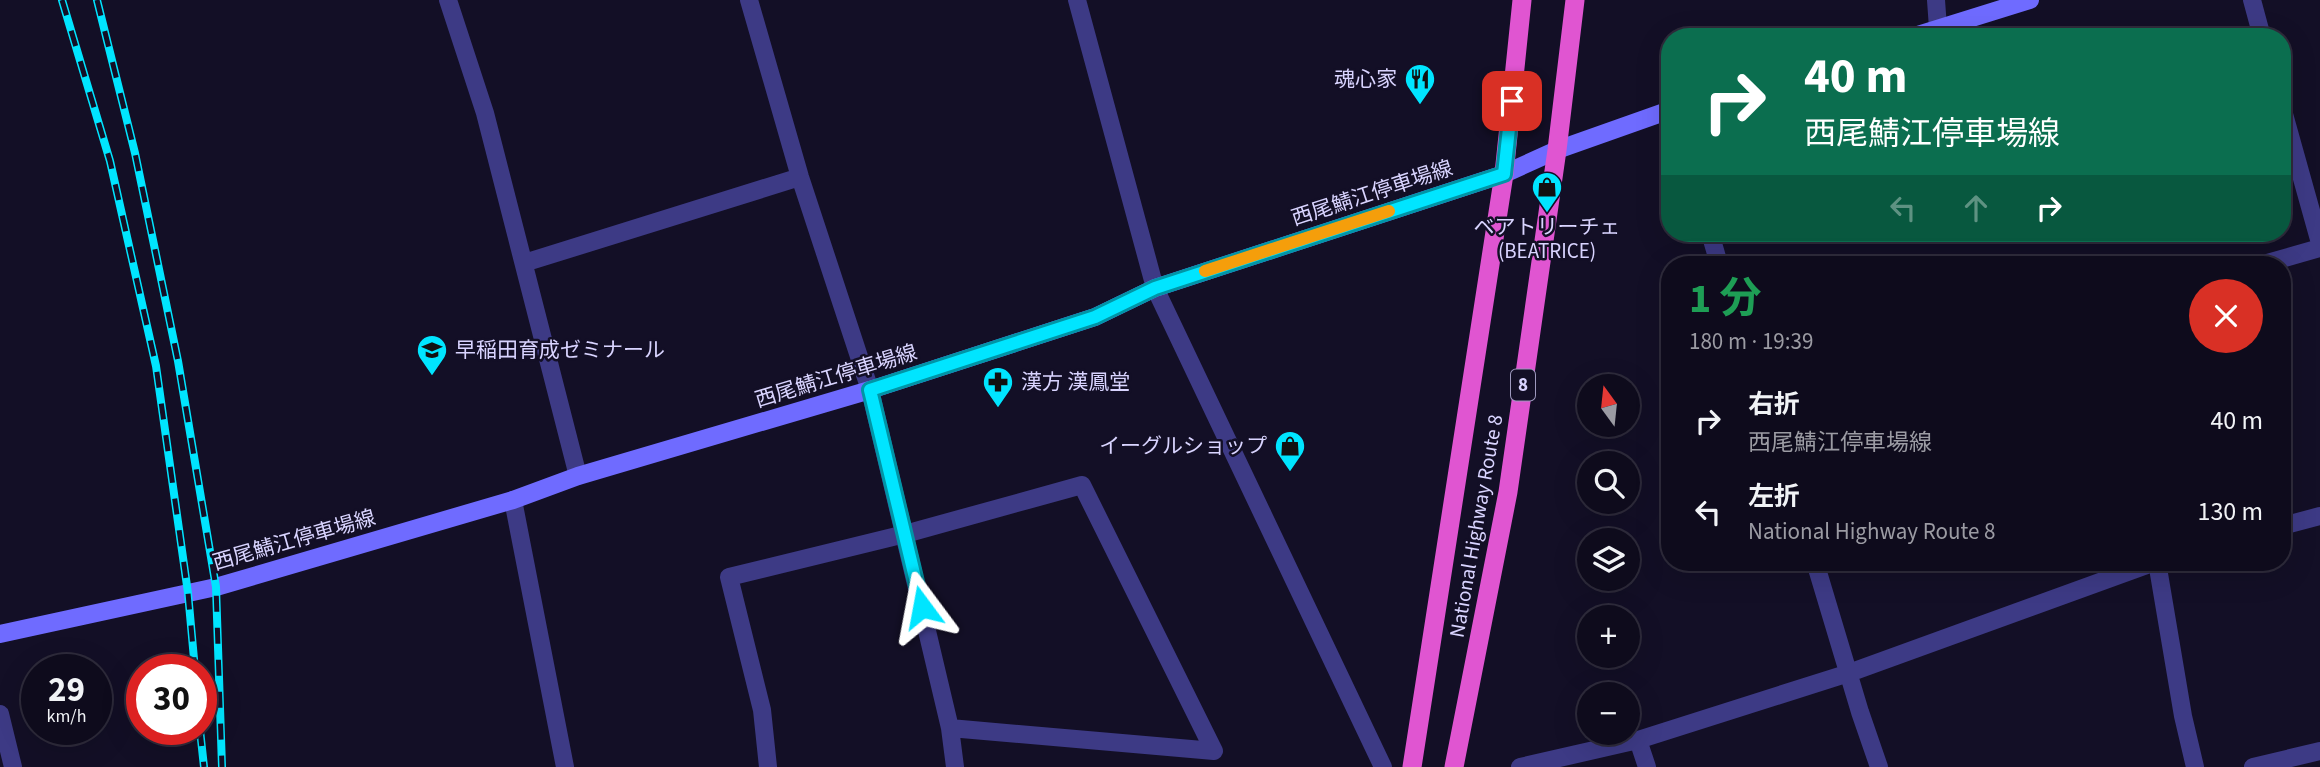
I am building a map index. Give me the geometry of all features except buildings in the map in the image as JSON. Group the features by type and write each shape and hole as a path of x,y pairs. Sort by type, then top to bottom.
{"highway":[{"name":"National Highway Route 8","path":"1412,767 1504,174 1522,0"},
{"name":"National Highway Route 8","path":"1454,767 1508,492 1557,150 1575,0"}],"main road":[{"path":"1938,28 2030,0"},
{"name":"西尾鯖江停車場線","path":"0,634 216,587 513,500 578,476 870,390 1095,317 1155,288 1504,174 1557,150 1661,113"}],"street":[{"path":"448,0 485,113 578,476"},
{"path":"749,0 800,177 870,390 950,728 955,767"},
{"path":"1077,0 1155,288 1383,767"},
{"path":"1936,0 1938,28"},
{"path":"2252,0 2260,28"},
{"path":"2289,256 2320,246 2291,140"},
{"path":"524,263 800,177"},
{"path":"768,767 762,710 729,577 905,534 1082,485 1214,751 950,728"},
{"path":"513,500 565,767"},
{"path":"2291,524 2320,516"},
{"path":"1818,571 1879,767"},
{"path":"1640,739 1849,673 2131,571"},
{"path":"2158,571 2183,716 2195,767"},
{"path":"0,714 13,767"},
{"path":"1520,767 1616,745"},
{"path":"1640,745 1647,767"},
{"path":"2253,767 2320,751"}],"railway":[{"path":"62,0 110,161 156,366 188,593 194,654"},
{"path":"97,0 135,153 178,361 216,587 222,767"},
{"path":"202,745 204,767"}],"slow traffic":[{"path":"1205,271 1389,211"}],"place":[{"name":"魂心家","path":"1420,106"},
{"name":"ベアトリーチェ (BEATRICE)","path":"1547,214"},
{"name":"早稲田育成ゼミナール","path":"432,377"},
{"name":"漢方 漢鳳堂","path":"998,409"},
{"name":"イーグルショップ","path":"1290,473"}],"route":[{"path":"922,607 870,390 1095,317 1155,288 1504,174 1512,101"}]}
